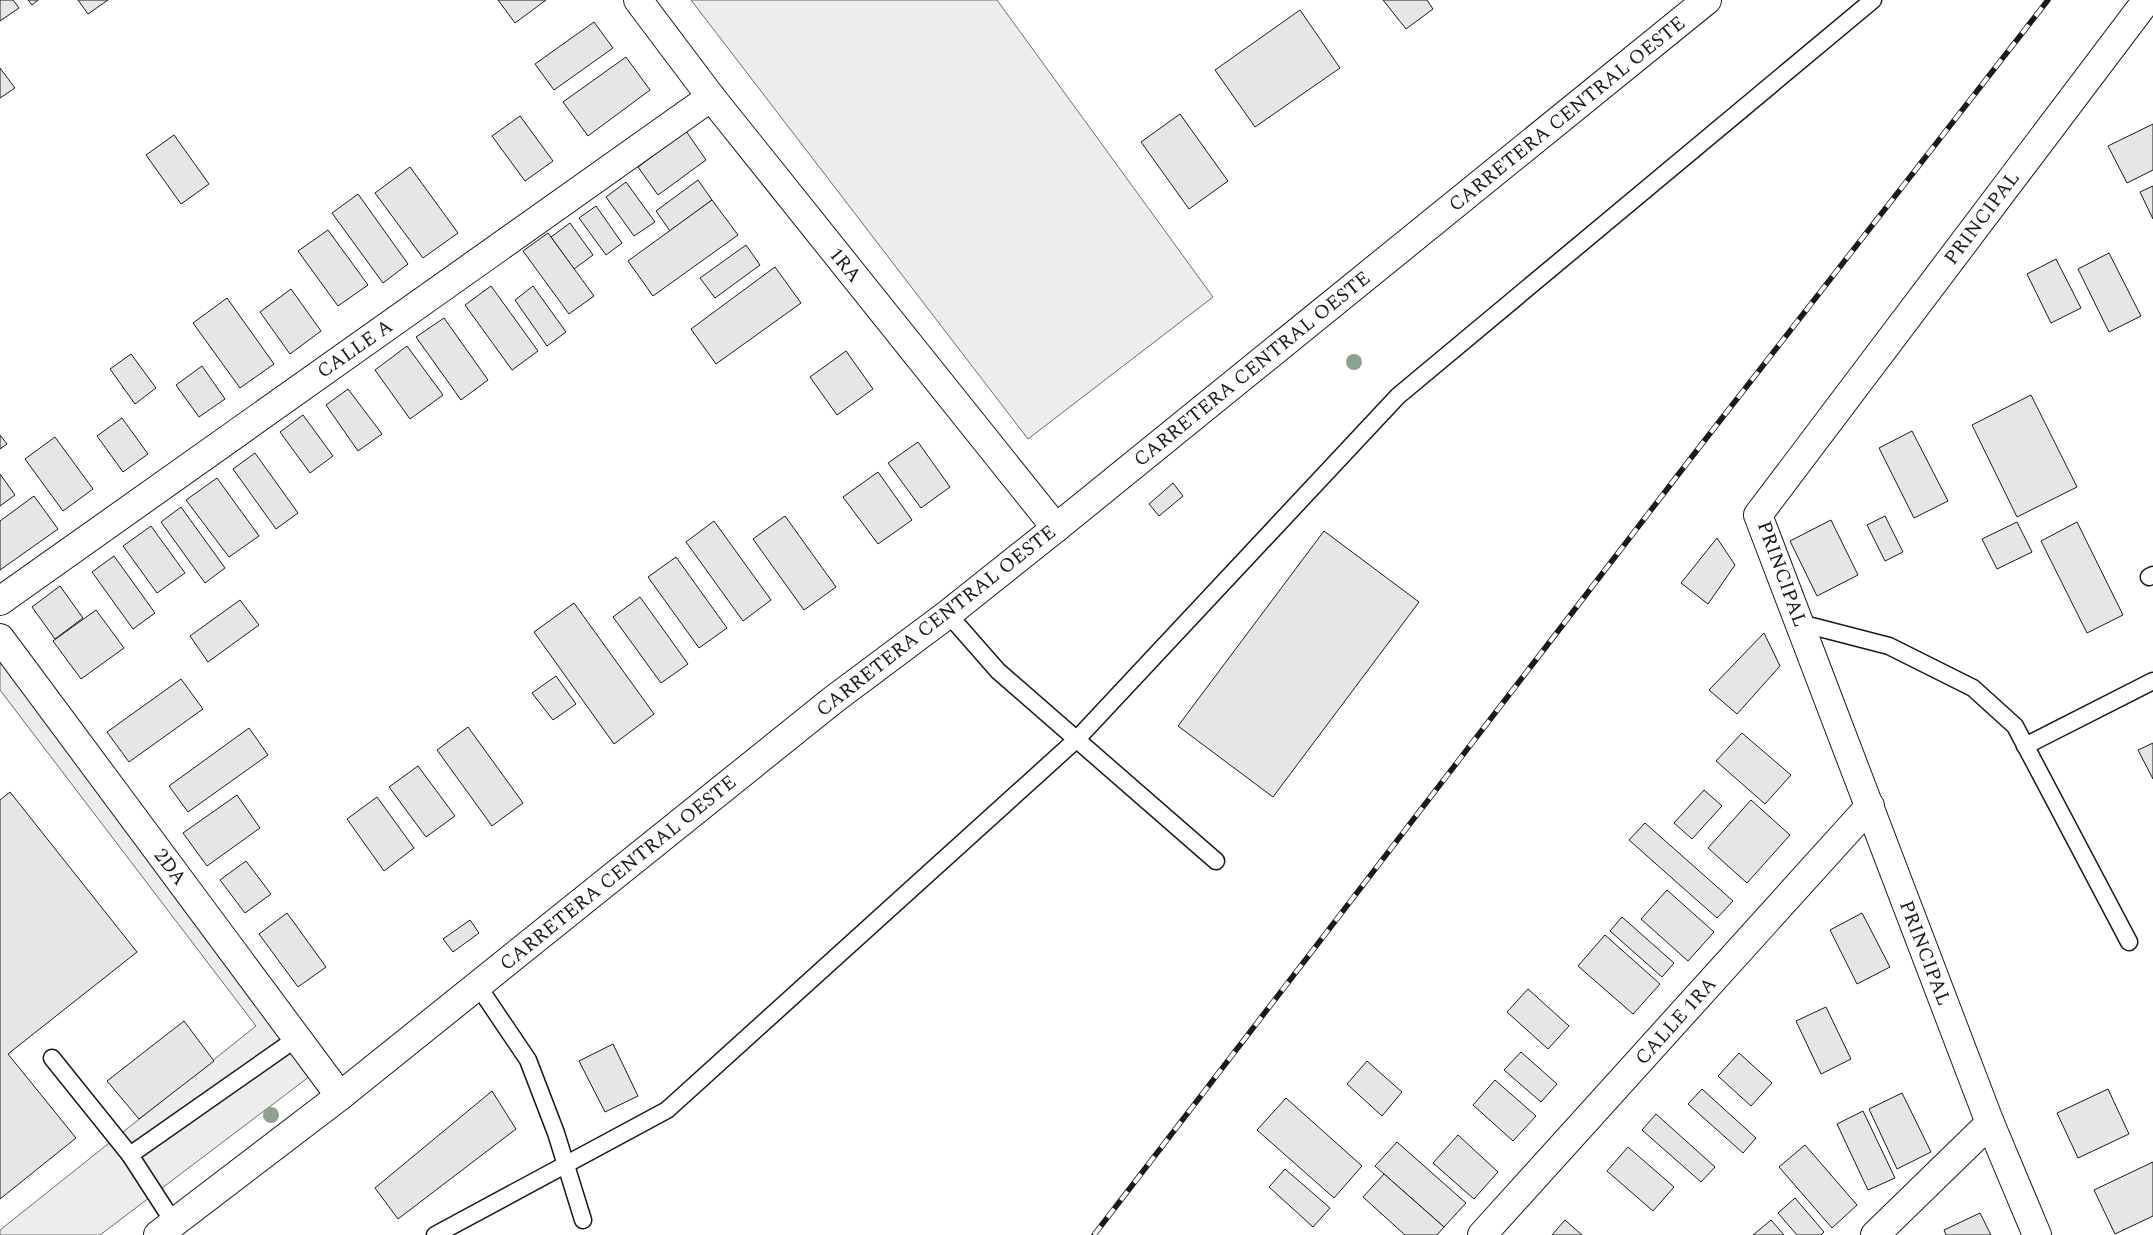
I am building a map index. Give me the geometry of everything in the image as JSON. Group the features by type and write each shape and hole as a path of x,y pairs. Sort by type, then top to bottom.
{"street":[{"name":"1RA","path":"638,0 710,97 1056,528"},
{"name":"CARRETERA CENTRAL OESTE","path":"166,1229 340,1096 826,706 948,614 1056,528 1707,0"},
{"name":"PRINCIPAL","path":"2037,1235 1990,1123 1758,515 2147,0"},
{"name":"CALLE A","path":"0,601 710,97"},
{"name":"2DA","path":"0,638 340,1096"},
{"name":"CALLE 1RA","path":"1482,1235 1870,806"},
{"path":"1874,1235 1990,1123"}],"lane":[{"path":"435,1235 667,1110 1077,739 1398,396 1873,0"},
{"path":"948,614 998,671 1216,861"},
{"path":"1800,624 1889,646 1973,688 2015,726 2129,942"},
{"path":"2026,746 2153,681"},
{"path":"478,986 528,1060 566,1164 583,1220"},
{"path":"130,1155 297,1038"},
{"path":"52,1058 130,1155 166,1229"}],"shaded area":[{"path":"691,0 997,0 1213,297 1028,439"},
{"path":"0,627 326,1064 100,1235 0,1235 0,1230 256,1026 0,690"}],"building":[{"path":"0,0 13,0 19,8 0,21"},
{"path":"28,0 38,0 32,5"},
{"path":"78,0 108,0 88,14"},
{"path":"498,0 546,0 515,23"},
{"path":"1383,0 1427,0 1433,9 1406,29"},
{"path":"1300,10 1340,68 1255,127 1215,70"},
{"path":"594,22 613,48 554,90 535,64"},
{"path":"626,57 650,90 588,136 563,102"},
{"path":"0,68 15,88 0,98"},
{"path":"1180,114 1228,181 1189,209 1141,142"},
{"path":"520,116 553,161 525,181 492,136"},
{"path":"2153,124 2153,170 2127,183 2108,146"},
{"path":"686,131 706,160 658,195 638,167"},
{"path":"174,135 209,184 181,204 146,155"},
{"path":"410,167 458,233 423,258 375,193"},
{"path":"698,180 712,200 670,231 656,211"},
{"path":"626,182 655,222 634,236 606,197"},
{"path":"2153,186 2153,219 2140,192"},
{"path":"358,194 408,264 383,283 332,213"},
{"path":"712,200 738,235 653,296 628,261"},
{"path":"596,206 622,243 606,255 579,218"},
{"path":"570,223 593,255 574,269 551,237"},
{"path":"328,230 368,285 338,306 298,251"},
{"path":"548,233 594,296 569,314 523,251"},
{"path":"746,245 760,265 715,298 700,278"},
{"path":"2109,253 2141,316 2109,332 2078,269"},
{"path":"2056,259 2081,308 2051,323 2027,274"},
{"path":"775,267 801,303 716,364 691,329"},
{"path":"491,286 538,351 512,370 465,305"},
{"path":"533,286 566,332 547,346 515,300"},
{"path":"291,289 321,331 290,354 260,312"},
{"path":"227,298 274,364 240,388 193,323"},
{"path":"444,318 488,380 461,400 416,337"},
{"path":"407,346 443,395 410,419 375,370"},
{"path":"846,351 873,389 837,415 810,377"},
{"path":"131,354 156,388 135,404 110,369"},
{"path":"202,366 225,399 199,417 176,385"},
{"path":"348,389 382,434 358,451 326,405"},
{"path":"2031,395 2077,487 2017,517 1972,425"},
{"path":"303,415 333,456 310,473 280,432"},
{"path":"122,418 148,454 123,472 97,436"},
{"path":"1912,431 1948,501 1914,518 1879,448"},
{"path":"0,435 7,444 0,449"},
{"path":"55,437 93,489 63,511 25,459"},
{"path":"918,442 950,487 921,508 888,463"},
{"path":"255,453 298,513 276,529 233,469"},
{"path":"878,472 912,520 878,544 843,497"},
{"path":"0,474 15,495 0,506"},
{"path":"217,478 259,536 229,557 186,500"},
{"path":"1173,483 1183,496 1159,516 1149,504"},
{"path":"34,496 58,529 0,570 0,521"},
{"path":"181,507 225,568 205,583 161,522"},
{"path":"785,516 836,587 804,610 753,539"},
{"path":"1885,516 1903,552 1885,561 1867,525"},
{"path":"1831,520 1858,575 1817,596 1790,541"},
{"path":"714,521 771,600 743,621 686,542"},
{"path":"2017,522 2032,552 1997,569 1982,539"},
{"path":"2077,522 2123,615 2087,633 2041,541"},
{"path":"151,526 185,573 157,593 123,546"},
{"path":"1324,531 1419,602 1273,797 1178,726"},
{"path":"1717,538 1735,565 1708,604 1681,583"},
{"path":"114,556 155,613 133,629 92,572"},
{"path":"676,557 727,628 699,648 648,577"},
{"path":"60,586 83,618 55,639 32,607"},
{"path":"640,597 688,664 661,683 613,617"},
{"path":"240,600 259,625 208,662 190,636"},
{"path":"574,603 654,714 614,744 534,632"},
{"path":"96,610 124,648 81,679 53,641"},
{"path":"1764,633 1780,666 1737,714 1709,690"},
{"path":"556,676 576,704 553,720 532,693"},
{"path":"181,679 203,709 129,762 107,732"},
{"path":"468,727 523,803 492,826 437,750"},
{"path":"249,728 268,755 188,812 169,786"},
{"path":"1742,733 1791,775 1765,804 1716,761"},
{"path":"2153,743 2153,779 2138,750"},
{"path":"418,766 455,816 426,837 389,787"},
{"path":"1704,790 1722,806 1692,839 1674,823"},
{"path":"10,792 137,952 8,1054 76,1138 0,1199 0,800"},
{"path":"237,795 260,828 207,866 183,833"},
{"path":"377,797 414,848 384,871 347,819"},
{"path":"1751,800 1790,835 1747,883 1708,848"},
{"path":"1645,823 1733,901 1717,918 1629,840"},
{"path":"246,861 271,894 245,913 220,880"},
{"path":"1667,890 1714,932 1688,961 1641,919"},
{"path":"287,913 326,967 298,987 259,934"},
{"path":"1862,913 1890,967 1857,984 1830,930"},
{"path":"1622,917 1674,963 1662,977 1610,931"},
{"path":"470,920 479,933 453,952 443,939"},
{"path":"1605,935 1660,984 1633,1014 1578,966"},
{"path":"1528,989 1569,1026 1548,1049 1507,1012"},
{"path":"1826,1007 1851,1059 1821,1074 1796,1021"},
{"path":"184,1021 214,1061 139,1119 107,1081"},
{"path":"613,1044 638,1096 605,1112 579,1061"},
{"path":"1521,1052 1557,1084 1541,1102 1504,1070"},
{"path":"1739,1053 1772,1083 1751,1106 1718,1076"},
{"path":"1367,1061 1402,1092 1382,1116 1347,1084"},
{"path":"1495,1080 1536,1116 1513,1141 1473,1105"},
{"path":"1702,1089 1756,1138 1743,1153 1688,1104"},
{"path":"2108,1089 2129,1134 2078,1158 2057,1113"},
{"path":"492,1091 516,1129 398,1219 375,1188"},
{"path":"1902,1093 1931,1152 1897,1169 1869,1109"},
{"path":"1286,1098 1362,1166 1334,1198 1257,1130"},
{"path":"1863,1111 1895,1178 1868,1190 1837,1124"},
{"path":"1656,1114 1715,1167 1701,1182 1642,1130"},
{"path":"1458,1135 1498,1172 1474,1199 1433,1163"},
{"path":"1397,1142 1466,1203 1444,1227 1375,1166"},
{"path":"1805,1145 1857,1205 1832,1228 1779,1167"},
{"path":"1628,1147 1674,1187 1653,1211 1607,1171"},
{"path":"2153,1162 2153,1216 2115,1234 2094,1190"},
{"path":"1285,1169 1330,1208 1313,1227 1269,1187"},
{"path":"1384,1174 1444,1227 1437,1235 1405,1235 1363,1197"},
{"path":"1795,1198 1824,1232 1821,1235 1797,1235 1778,1213"},
{"path":"1980,1213 1991,1235 1946,1235 1944,1230"},
{"path":"1565,1220 1582,1235 1552,1235"},
{"path":"1771,1220 1784,1235 1753,1235"}],"railway":[{"path":"1094,1235 1701,445 2048,0"}]}
